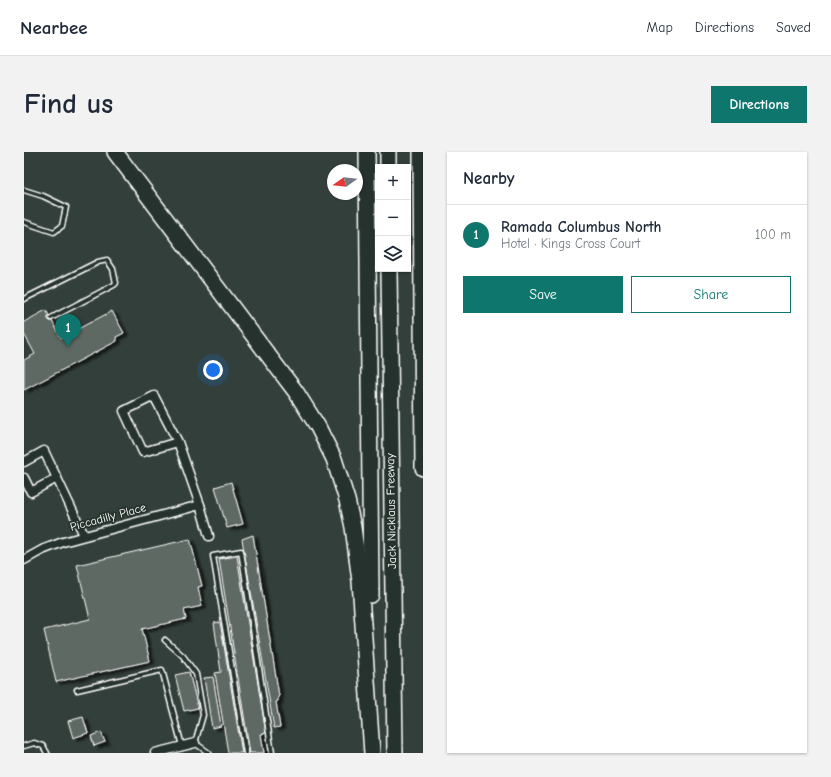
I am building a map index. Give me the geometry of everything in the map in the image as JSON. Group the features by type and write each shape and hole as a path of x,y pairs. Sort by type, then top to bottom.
{"highway":[{"path":"115,152 296,392 318,427 334,459 347,500 358,555 372,753"},
{"path":"367,152 372,753"},
{"path":"388,152 388,164"},
{"path":"421,152 423,468"},
{"name":"Jack Nicklaus Freeway","path":"389,272 395,753"}],"street":[{"path":"178,442 144,452 124,411 154,396 178,442 209,536"},
{"path":"24,462 44,452 84,535"},
{"path":"24,478 31,492 57,478"},
{"name":"Piccadilly Place","path":"24,560 42,550 84,535 200,505"},
{"path":"155,753 196,743"}],"lane":[{"path":"24,190 44,196 66,207 62,226 54,232 24,222"},
{"path":"24,299 98,262 107,260 116,277 116,283 51,318"},
{"path":"246,753 213,556 241,551 272,753"},
{"path":"165,640 183,656 196,674 203,715 196,743 209,753"},
{"path":"77,690 162,670 182,746"},
{"path":"24,746 34,743 43,746 47,753"}],"building":[{"path":"46,310 61,338 112,311 124,333 116,337 117,341 24,390 24,360 35,354 24,334 24,322"},
{"path":"231,482 243,524 227,528 215,487"},
{"path":"253,535 279,696 278,701 276,702 280,727 274,728 242,539"},
{"path":"190,539 202,586 198,587 202,606 184,610 186,619 142,629 150,661 56,682 44,630 90,619 77,565"},
{"path":"237,556 266,733 261,734 264,753 250,753 219,559"},
{"path":"220,622 242,753 228,753 215,673 221,672 214,623"},
{"path":"189,672 198,708 184,711 175,675"},
{"path":"213,677 221,726 212,728 204,678"},
{"path":"83,717 88,733 73,738 68,721"},
{"path":"101,732 105,742 94,746 91,736"}],"place":[{"name":"Ramada Columbus North","path":"68,347"}]}
